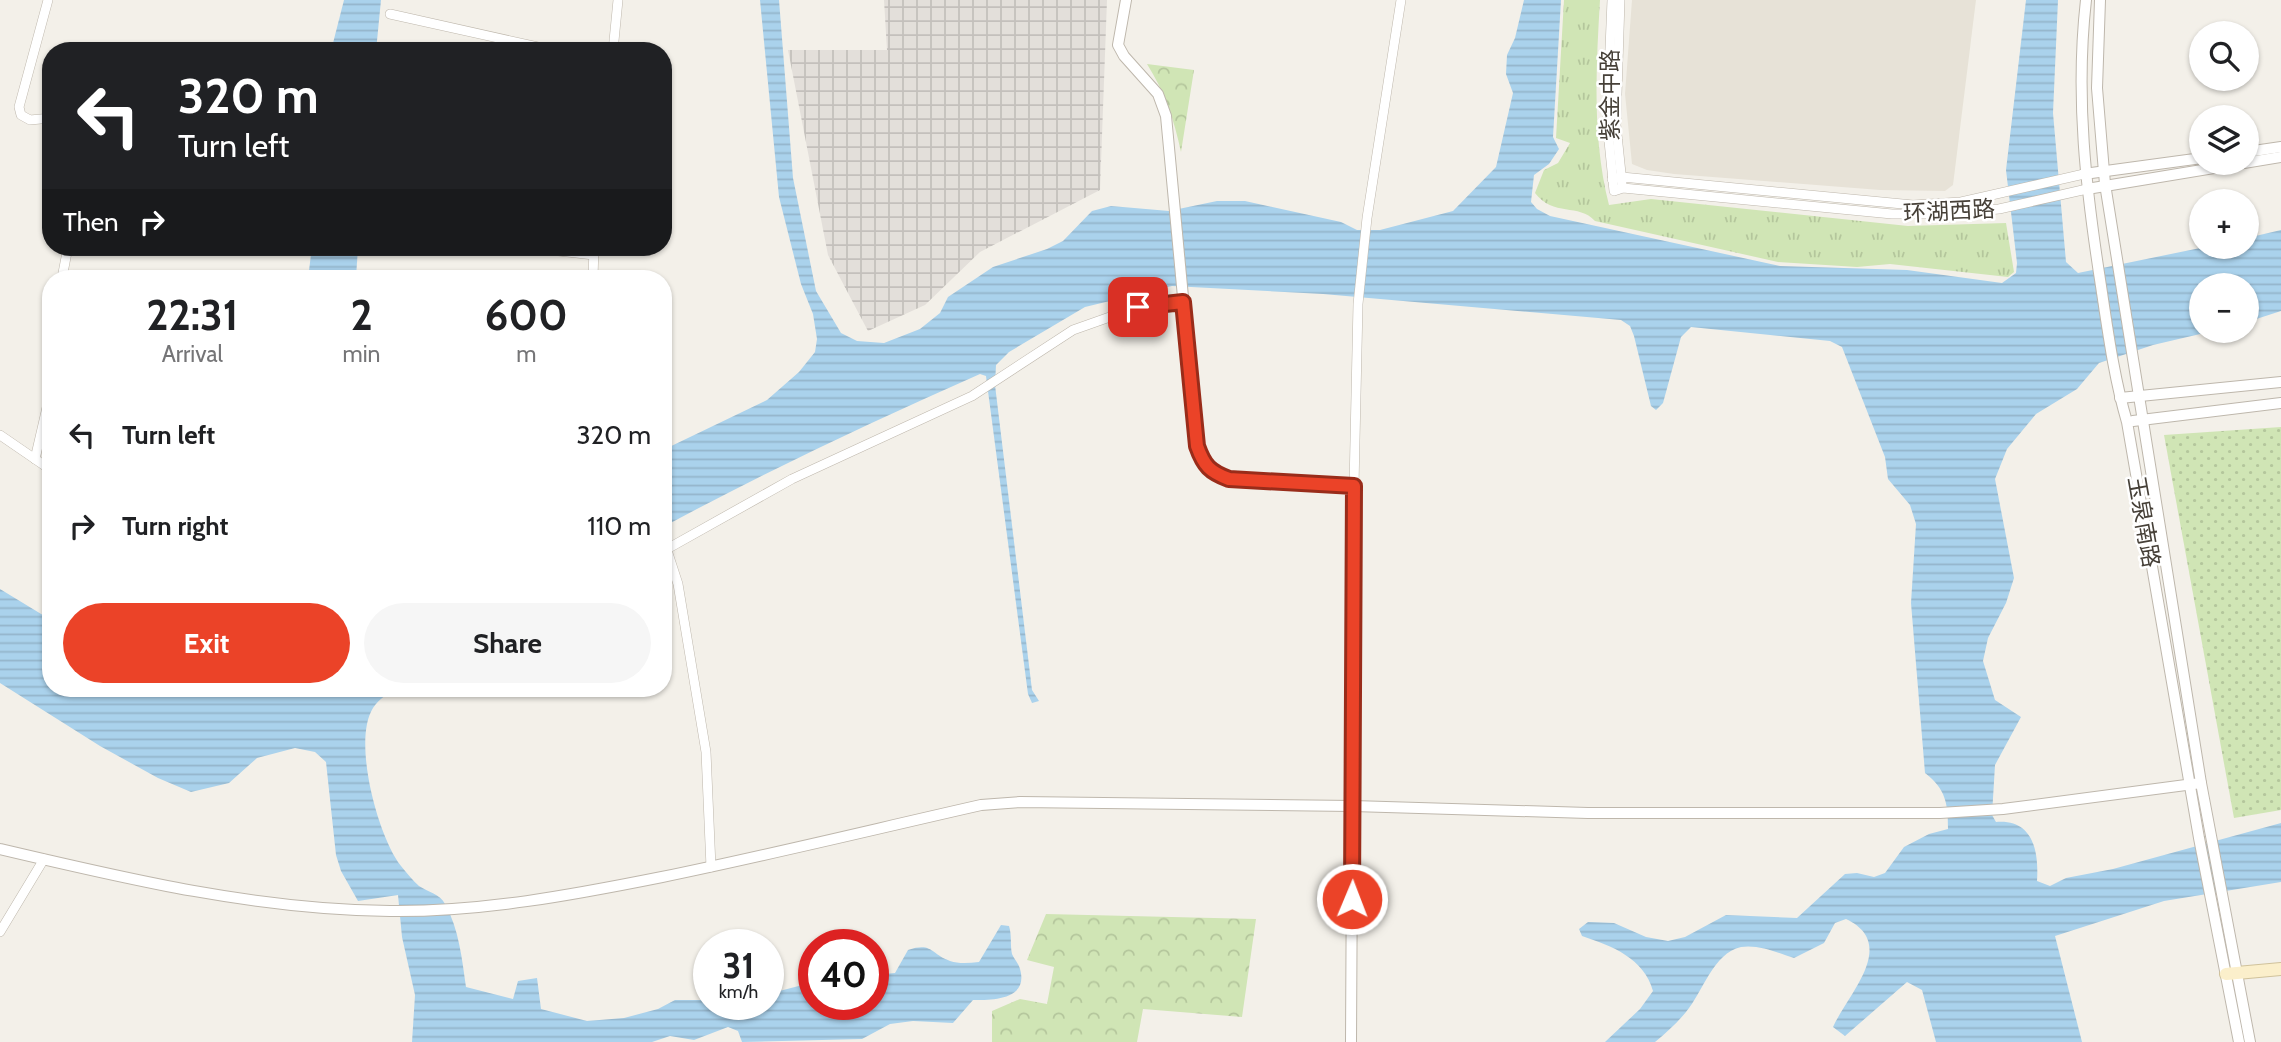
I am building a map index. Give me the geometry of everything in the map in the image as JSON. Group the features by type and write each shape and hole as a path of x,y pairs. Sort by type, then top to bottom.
{"main road":[{"path":"2231,973 2281,969"}],"street":[{"path":"42,119 30,120 22,115 19,107 48,0"},
{"path":"614,42 618,0"},
{"path":"1126,0 1118,45 1124,56 1158,94 1166,116 1176,197 1197,446 1203,463 1212,473 1229,479 1354,486"},
{"path":"1351,1042 1354,486 1358,304 1367,218 1401,0"},
{"name":"紫金中路","path":"1612,0 1607,121 1617,178"},
{"name":"紫金中路","path":"1618,189 1616,124 1620,0"},
{"name":"玉泉南路","path":"2085,0 2079,75 2084,174 2113,364 2127,422 2205,837 2212,902 2250,1042"},
{"name":"玉泉南路","path":"2100,0 2097,88 2103,170 2195,783"},
{"path":"390,14 516,42"},
{"path":"2259,150 2281,147"},
{"name":"环湖西路","path":"1618,189 1892,214 1944,214 1999,209 2105,184 2281,157"},
{"name":"环湖西路","path":"1617,178 1913,205 1961,202 2071,180 2103,170 2189,160"},
{"path":"672,539 792,479 972,396 1073,330 1138,307 1183,300"},
{"path":"2120,398 2281,382"},
{"path":"2127,422 2281,403"},
{"path":"35,459 42,429"},
{"path":"0,435 42,464"},
{"path":"672,565 678,584 706,751 711,867"},
{"path":"0,849 113,877 311,908 391,911 462,909 553,899 711,867 981,805 1056,801 1588,813 1940,813 2003,809 2195,783"},
{"name":"玉泉南路","path":"2205,837 2225,900 2239,1042"},
{"path":"0,932 44,859"}],"shaded area":[{"path":"884,0 1107,0 1100,190 980,252 925,305 868,331 828,255 788,50 887,50"},
{"path":"1632,0 1976,0 1953,185 1945,191 1880,190 1674,174 1647,170 1632,164 1625,94"}],"green space":[{"path":"1564,0 1600,0 1598,129 1609,205 1651,199 1908,226 2006,223 2014,272 2008,277 1890,264 1857,267 1778,262 1595,221 1581,212 1550,205 1535,193 1544,170 1558,163 1570,143 1556,138"},
{"path":"1147,64 1194,70 1181,152 1168,106"},
{"path":"2281,427 2281,810 2234,818 2164,435"},
{"path":"1046,914 1256,919 1242,1017 1143,1009 1137,1042 992,1042 992,1011 1020,999 1047,1004 1054,967 1027,960"}],"water":[{"path":"344,0 381,0 377,42 333,42"},
{"path":"760,0 779,0 793,178 816,291 841,333 857,341 884,343 920,329 940,313 948,297 993,267 1063,241 1092,211 1111,206 1169,211 1217,201 1245,201 1341,222 1357,230 1380,230 1453,211 1496,167 1513,93 1506,74 1507,55 1515,38 1524,0 1561,0 1553,137 1559,149 1549,164 1534,175 1531,202 1537,209 1550,216 1780,266 1907,270 2002,283 2016,273 2017,263 2006,170 2026,0 2058,0 2053,113 2066,262 2078,273 2189,250 2189,259 2259,259 2259,235 2281,230 2281,311 2259,318 2259,273 2189,273 2189,337 2099,363 2077,389 2036,414 2007,449 1995,479 2014,578 2006,603 1988,638 1983,661 1995,700 2021,717 1995,765 1992,815 1996,822 2008,822 2026,831 2035,848 2037,881 2050,886 2066,878 2113,869 2281,823 2281,882 2164,901 2055,936 2082,1042 1936,1042 1922,990 1907,982 1845,1036 1833,1027 1858,985 1869,955 1868,942 1861,929 1846,919 1835,923 1824,943 1794,958 1754,947 1741,947 1731,951 1709,974 1686,1012 1655,1042 1605,1042 1640,1009 1653,991 1642,970 1625,955 1582,936 1579,929 1588,922 1614,923 1646,937 1668,941 1685,937 1726,915 1797,918 1845,874 1857,873 1874,877 1885,873 1904,847 1929,834 1948,829 1942,791 1925,773 1911,603 1916,524 1910,505 1888,479 1885,457 1842,347 1830,341 1691,327 1681,337 1663,403 1656,410 1651,406 1634,336 1630,326 1621,320 1323,294 1172,286 1085,307 1009,352 996,365 995,385 1032,690 1039,701 1032,703 1028,694 986,376 980,374 860,428 672,522 672,446 767,400 799,372 815,352 817,339 813,314 801,284 779,197"},
{"path":"311,256 357,256 357,270 309,270"},
{"path":"0,589 42,615 42,697 383,697 373,708 367,723 365,743 370,788 376,812 392,852 401,866 419,886 445,904 454,924 466,987 513,999 518,981 537,978 541,1009 587,1021 624,1018 658,1009 675,1000 693,1000 693,1020 784,1020 784,990 798,986 798,1020 889,1020 889,974 895,973 908,950 922,947 953,962 979,962 1001,925 1009,926 1012,954 1020,969 1019,987 1007,996 973,1000 953,1023 913,1021 890,1024 862,1039 742,1042 738,1031 728,1027 694,1040 670,1036 652,1042 412,1042 415,995 402,937 398,895 358,901 341,871 336,855 326,762 315,752 295,748 257,758 229,783 191,792 158,778 100,746 0,683"}],"route":[{"path":"1138,307 1183,302 1197,446 1203,463 1212,473 1229,479 1354,486 1352,899"}]}
